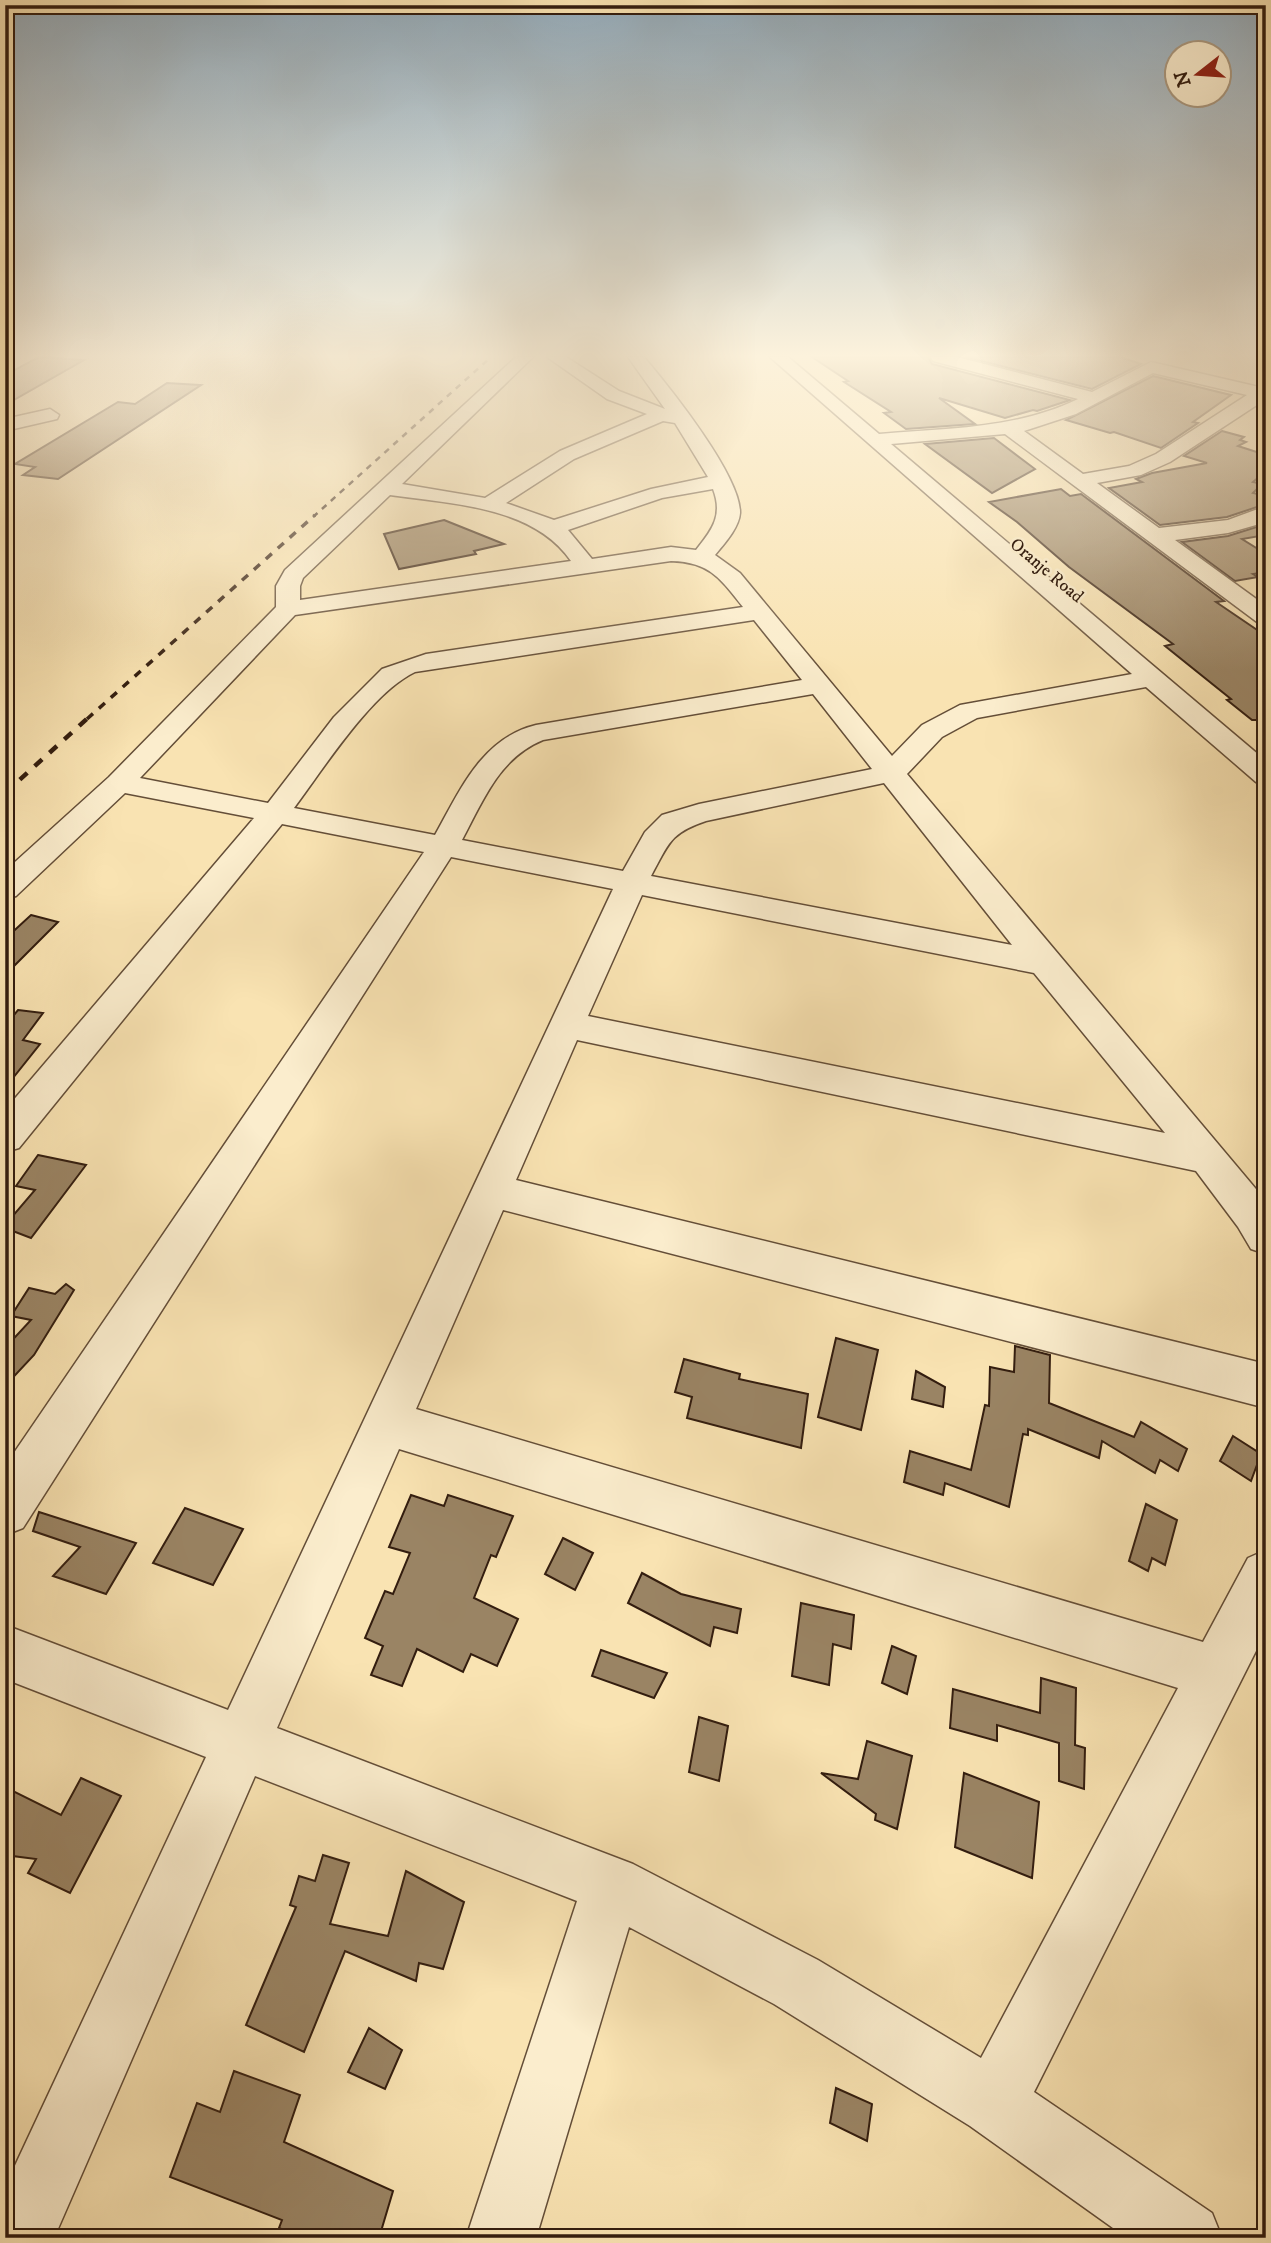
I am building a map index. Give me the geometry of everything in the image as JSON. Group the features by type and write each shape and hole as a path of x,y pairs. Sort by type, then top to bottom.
{"street":[{"path":"288,609 288,586 293,575 414,462"},
{"path":"487,506 557,462"},
{"path":"704,556 729,516 730,505 721,481 706,462"},
{"path":"908,462 1266,776"},
{"name":"Oranje Road","path":"910,462 1266,757"},
{"path":"1055,462 1156,535 1255,599 1266,617"},
{"path":"1080,480 1134,471 1156,462"},
{"path":"552,528 657,493 721,481"},
{"path":"386,488 487,506 526,516 552,528 567,541 586,566"},
{"path":"1156,535 1248,521 1266,512"},
{"path":"5,889 119,783 288,609 671,554 704,556 720,567 760,612 1045,963 1208,1158 1266,1236"},
{"path":"5,1137 276,812 344,723 383,681 405,667 760,612"},
{"path":"18,2238 566,1025 631,884 656,839 673,822 699,813 892,773 932,731 969,711 1152,678"},
{"path":"5,1510 444,845 495,757 524,736 819,685"},
{"path":"119,783 1045,963"},
{"path":"566,1025 1208,1158"},
{"path":"493,1191 1266,1386"},
{"path":"388,1423 1217,1673"},
{"path":"993,2103 1266,1576"},
{"path":"5,1652 612,1885 796,1982 993,2103 1187,2238"},
{"path":"501,2238 612,1885"}],"building":[{"path":"19,462 84,462 58,479 23,475 35,467 15,464"},
{"path":"949,462 1025,462 1035,469 992,493"},
{"path":"1203,462 1266,462 1266,471 1253,482 1262,484 1253,493 1266,496 1266,504 1227,517 1160,525 1109,488 1142,482 1136,479 1152,473 1207,463"},
{"path":"1061,489 1070,496 1081,494 1224,601 1216,602 1266,636 1266,727 1252,720 1227,700 1231,699 1165,646 1173,644 1069,567 1017,522 989,502"},
{"path":"444,520 504,544 474,551 476,554 399,569 384,534"},
{"path":"1266,524 1266,535 1242,539 1266,554 1266,572 1253,574 1258,577 1235,581 1182,542 1228,536"},
{"path":"31,915 58,922 5,975 5,939"},
{"path":"18,1010 43,1013 23,1040 40,1044 5,1088 5,1026"},
{"path":"38,1155 86,1165 31,1238 5,1228 5,1225 35,1190 16,1186"},
{"path":"66,1284 74,1290 34,1355 5,1386 5,1348 31,1320 11,1316 29,1288 55,1294"},
{"path":"836,1338 878,1350 861,1430 818,1417"},
{"path":"1015,1346 1050,1355 1049,1403 1134,1437 1141,1422 1187,1449 1178,1471 1160,1460 1155,1473 1102,1441 1099,1458 1028,1429 1028,1435 1023,1434 1009,1507 945,1483 943,1495 904,1482 910,1451 971,1470 985,1405 989,1406 990,1367 1014,1372"},
{"path":"684,1359 740,1374 739,1379 808,1394 801,1448 687,1418 692,1397 675,1392"},
{"path":"916,1371 945,1387 943,1407 912,1399"},
{"path":"1233,1436 1261,1454 1251,1481 1220,1461"},
{"path":"411,1495 444,1506 448,1495 513,1516 496,1557 491,1555 474,1598 518,1619 497,1666 471,1654 463,1672 417,1649 402,1686 371,1675 383,1646 365,1638 385,1591 393,1594 410,1553 389,1547"},
{"path":"1146,1504 1177,1520 1165,1565 1152,1558 1148,1571 1129,1561"},
{"path":"185,1508 243,1529 213,1585 153,1563"},
{"path":"39,1512 136,1543 106,1594 53,1576 80,1547 33,1531"},
{"path":"563,1538 593,1553 575,1590 545,1574"},
{"path":"642,1573 681,1594 741,1609 737,1633 714,1627 710,1646 628,1603"},
{"path":"801,1603 854,1615 851,1649 833,1644 829,1685 792,1676"},
{"path":"892,1646 916,1656 907,1694 882,1683"},
{"path":"601,1650 667,1673 654,1698 592,1676"},
{"path":"1041,1678 1076,1688 1075,1745 1085,1748 1084,1789 1059,1781 1059,1743 997,1725 997,1741 950,1728 953,1689 1040,1713"},
{"path":"699,1717 728,1726 719,1781 689,1772"},
{"path":"867,1741 912,1756 897,1829 875,1820 876,1814 821,1773 858,1779"},
{"path":"964,1773 1039,1802 1032,1878 955,1847"},
{"path":"81,1778 121,1796 70,1893 28,1873 36,1859 5,1855 5,1787 61,1815"},
{"path":"323,1855 349,1863 330,1924 388,1936 406,1871 464,1902 443,1969 419,1963 416,1981 345,1951 304,2052 246,2025 296,1907 290,1905 299,1876 315,1881"},
{"path":"369,2028 402,2050 385,2089 348,2072"},
{"path":"234,2071 300,2095 284,2142 393,2191 379,2238 301,2238 279,2228 282,2220 170,2177 197,2103 220,2112"},
{"path":"836,2088 872,2104 867,2141 830,2123"}],"railway":[{"path":"313,517 375,462"},
{"path":"87,719 315,515"},
{"path":"5,793 89,717"}]}
